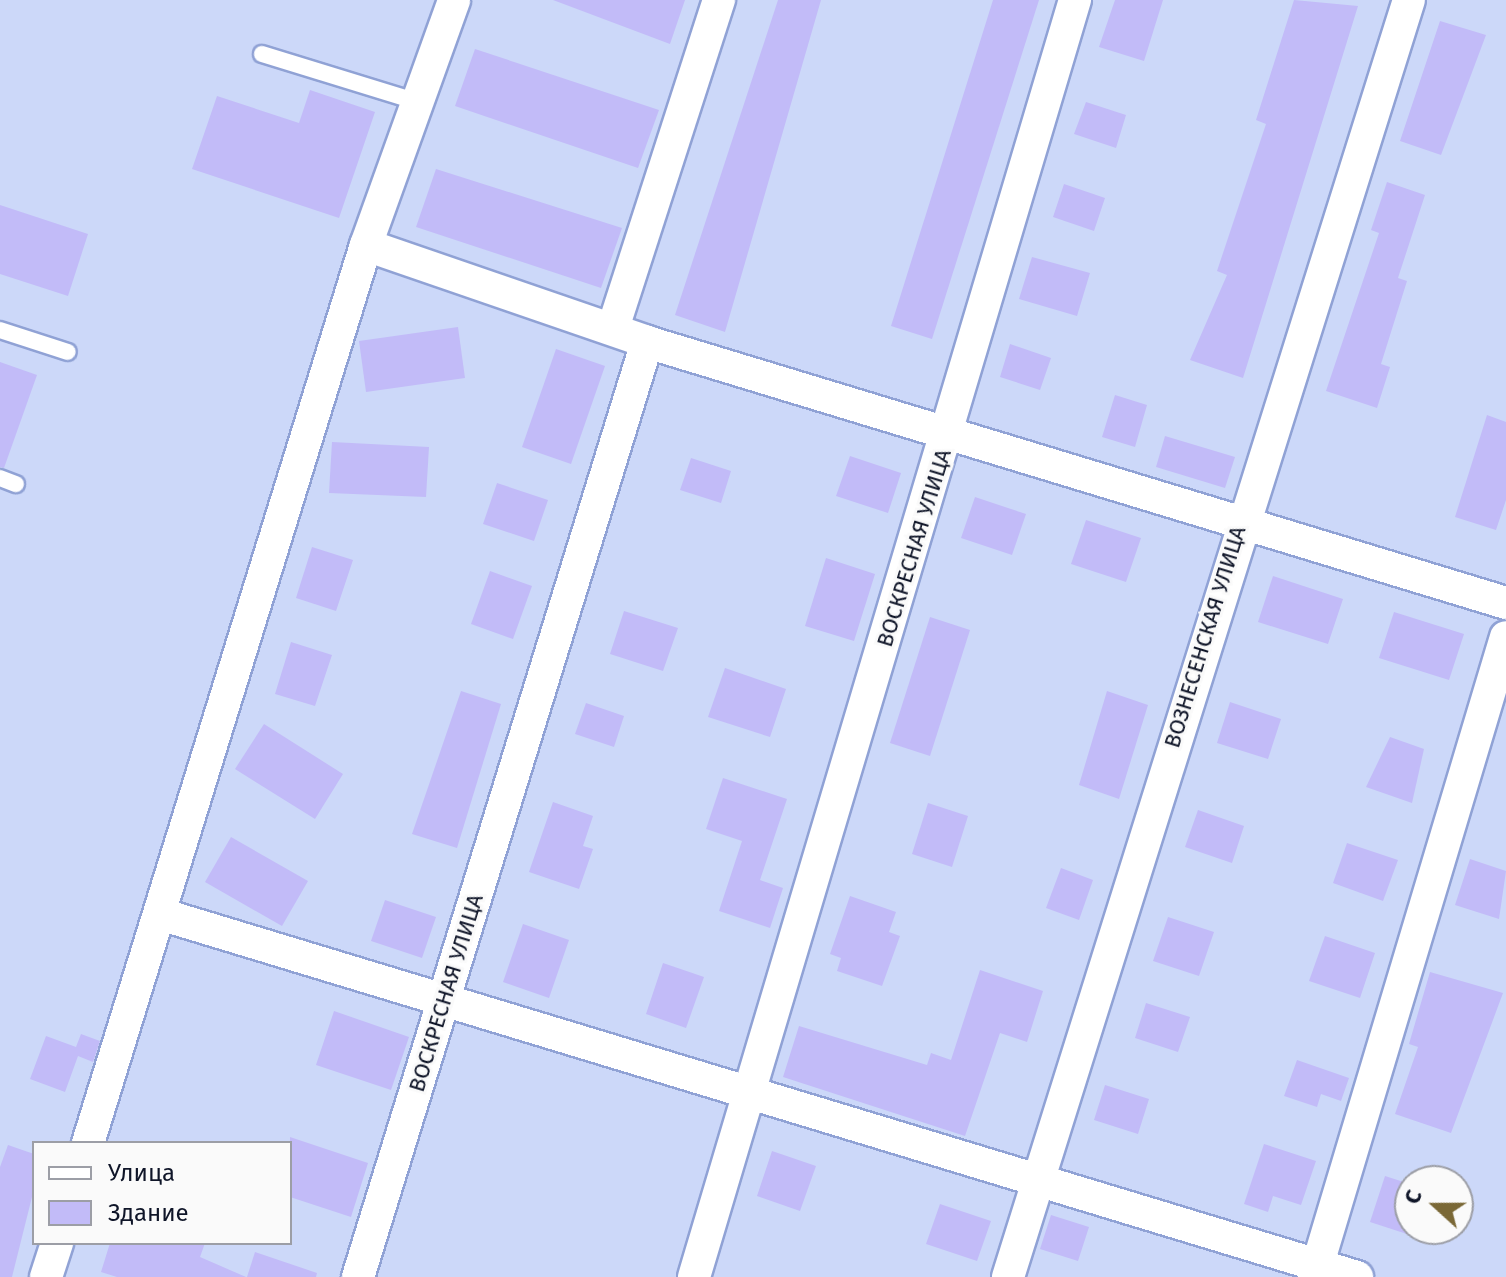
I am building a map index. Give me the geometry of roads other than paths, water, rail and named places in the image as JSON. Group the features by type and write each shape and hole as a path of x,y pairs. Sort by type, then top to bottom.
{"street":[{"path":"89,1141 366,245 421,103 454,0"},
{"path":"613,328 719,0"},
{"name":"ВОСКРЕСНАЯ УЛИЦА","path":"694,1277 1075,0"},
{"name":"ВОЗНЕСЕНСКАЯ УЛИЦА","path":"1008,1277 1241,519 1409,0"},
{"path":"366,245 647,342 1241,519 1506,603"},
{"name":"ВОСКРЕСНАЯ УЛИЦА","path":"358,1277 647,342"},
{"path":"1315,1272 1506,637"},
{"path":"160,914 750,1094 1315,1272 1357,1277"},
{"path":"46,1277 56,1245"}],"lane":[{"path":"262,54 421,103"},
{"path":"0,330 68,352"}]}
